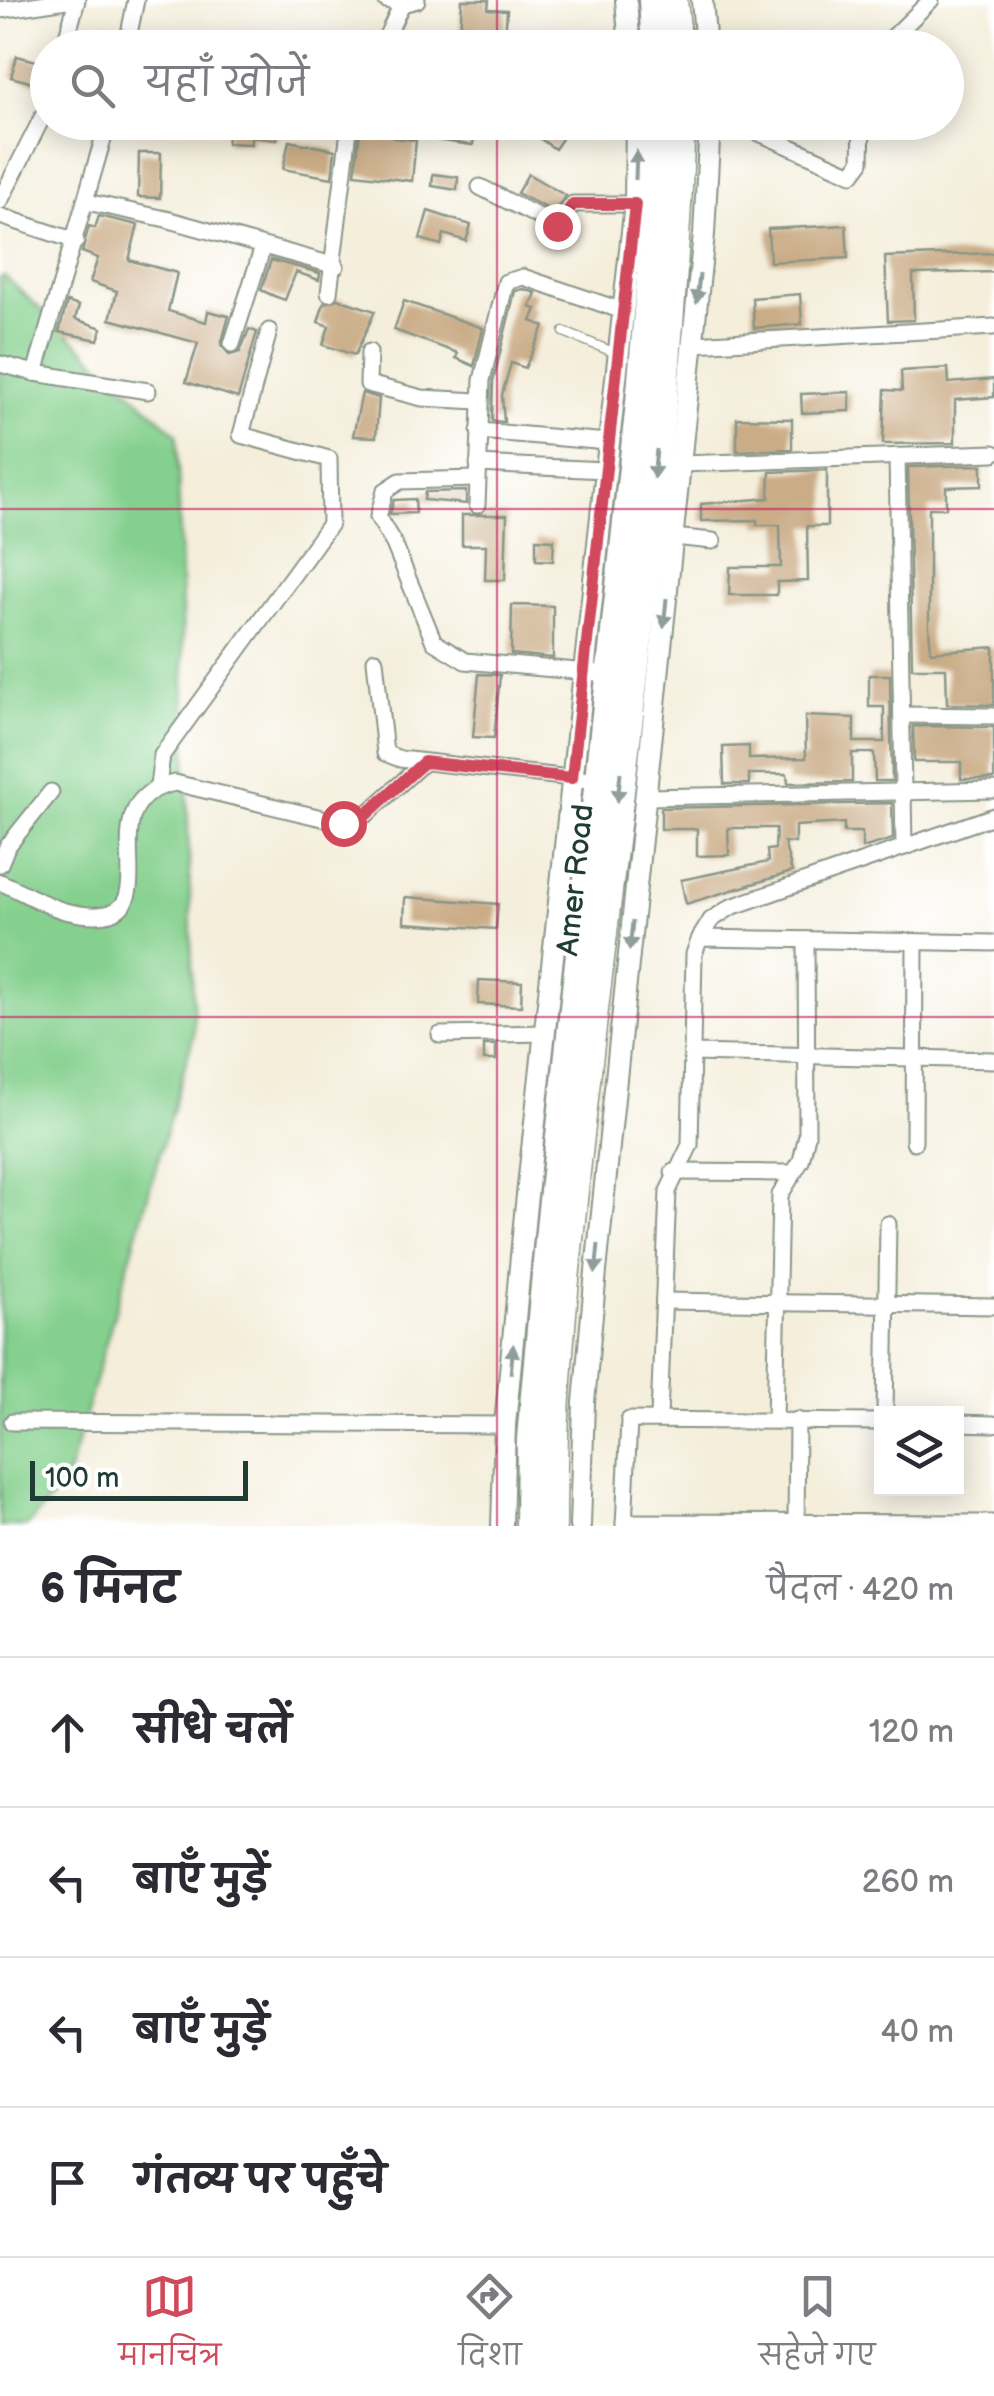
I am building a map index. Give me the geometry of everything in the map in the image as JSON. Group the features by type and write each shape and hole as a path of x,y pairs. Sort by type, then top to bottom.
{"highway":[{"path":"653,0 655,30"},
{"path":"673,0 676,30"},
{"name":"Amer Road","path":"530,1526 552,1088 597,672 645,345 657,210 658,140"},
{"name":"Amer Road","path":"552,1526 552,1440 570,1224 674,403 681,140"}],"street":[{"path":"0,10 67,0"},
{"path":"69,30 78,0"},
{"path":"130,30 136,0"},
{"path":"626,0 628,30"},
{"path":"702,0 704,30"},
{"path":"900,30 931,0"},
{"path":"390,30 402,1"},
{"path":"0,200 31,140"},
{"path":"35,373 103,140"},
{"path":"329,293 336,266 348,140"},
{"path":"605,470 477,471 400,481 389,486 378,503 380,524 394,544 428,632 443,649 466,661 597,672 605,470 635,204 636,140"},
{"path":"580,1526 584,1402 596,1270 680,464 674,403 693,344 710,140"},
{"path":"775,140 852,174 861,162 862,140"},
{"path":"480,188 557,226 573,204 635,204"},
{"path":"87,202 336,266"},
{"path":"0,216 76,241"},
{"path":"232,344 263,246"},
{"path":"476,505 479,401 506,282 523,277 623,311"},
{"path":"693,344 994,327"},
{"path":"158,786 162,755 330,524 329,460 240,435 269,331"},
{"path":"369,352 368,384 422,398 479,401"},
{"path":"0,364 148,391"},
{"path":"479,431 608,442"},
{"path":"680,464 994,453"},
{"path":"898,456 904,847"},
{"path":"673,538 712,541"},
{"path":"375,660 385,753 424,762 585,780"},
{"path":"902,715 994,716"},
{"path":"0,882 62,910 102,916 122,911 130,894 131,824 148,794 158,786 175,784 343,823 367,814 424,762"},
{"path":"646,797 994,790"},
{"path":"0,864 7,847 51,792"},
{"path":"659,1418 668,1191 673,1172 690,1145 694,954 700,938 711,920 731,907 994,816"},
{"path":"502,1526 506,1426 552,1088 545,1033 569,929"},
{"path":"700,938 994,943"},
{"path":"775,1420 780,1196 806,1147 806,940"},
{"path":"914,1142 915,942"},
{"path":"440,1035 545,1033"},
{"path":"692,1053 994,1060"},
{"path":"673,1172 793,1174"},
{"path":"885,1406 888,1224"},
{"path":"664,1301 994,1306"},
{"path":"874,1422 636,1417 626,1429 624,1524 994,1523"},
{"path":"796,1524 797,1420"},
{"path":"12,1422 506,1426"},
{"path":"964,1423 994,1424"}],"lane":[{"path":"564,332 618,354"}],"green space":[{"path":"4,276 177,434 194,1034 66,1482 27,1526 0,1526 0,278"}],"building":[{"path":"462,0 489,0 488,9 507,10 506,30 460,30"},
{"path":"17,56 30,59 30,82 11,77"},
{"path":"227,140 251,140 251,144"},
{"path":"359,140 416,140 412,181 355,174"},
{"path":"434,140 473,140 473,145"},
{"path":"542,140 561,140 555,149"},
{"path":"289,141 335,150 332,178 283,169"},
{"path":"139,153 161,153 160,198 138,197"},
{"path":"433,174 458,177 457,190 432,186"},
{"path":"528,174 566,196 554,212 517,193"},
{"path":"428,211 471,225 466,241 444,234 441,245 420,239"},
{"path":"99,216 138,225 129,260 177,273 168,311 206,322 208,311 229,316 221,345 230,355 240,352 249,329 257,332 238,398 186,382 198,343 110,319 117,291 90,282 98,258 82,252 89,226 95,228"},
{"path":"846,225 848,258 770,262 768,229"},
{"path":"994,253 994,272 913,274 914,320 888,321 885,257"},
{"path":"271,260 320,273 319,280 296,272 285,300 274,296 261,290"},
{"path":"515,291 536,293 530,307 536,309 531,321 544,326 525,368 511,363 502,395 504,422 492,421 493,382"},
{"path":"800,294 802,324 754,328 752,298"},
{"path":"338,299 375,311 355,355 323,345 329,326 318,322 324,303"},
{"path":"404,301 483,328 474,366 456,358 458,353 394,330"},
{"path":"67,302 79,306 75,319 102,328 98,340 59,332"},
{"path":"948,368 949,383 994,379 994,397 955,400 955,443 883,444 885,390 902,391 901,371"},
{"path":"850,392 850,411 802,413 801,394"},
{"path":"362,393 379,398 376,437 353,436"},
{"path":"737,418 792,419 792,449 737,451"},
{"path":"982,465 982,486 946,487 946,508 929,508 929,627 931,652 994,647 994,705 947,704 946,668 912,668 908,467"},
{"path":"827,470 827,526 807,526 808,581 777,582 777,595 729,595 730,567 781,567 780,525 757,525 757,520 701,521 701,504 769,498 770,472"},
{"path":"466,491 466,504 424,500 425,492"},
{"path":"415,499 416,513 390,514 394,500"},
{"path":"462,515 507,515 505,580 485,580 486,545 462,545"},
{"path":"536,539 554,540 553,561 536,560"},
{"path":"512,605 553,606 553,658 511,654"},
{"path":"479,674 500,675 494,738 473,737"},
{"path":"869,675 890,675 892,781 875,781 874,753 852,753 852,782 788,783 787,774 749,774 749,784 724,784 723,747 749,746 749,759 806,758 805,716 854,718 854,742 884,742 884,707 869,707"},
{"path":"913,726 994,727 994,779 961,779 961,762 914,762"},
{"path":"892,803 893,839 862,848 862,832 844,832 844,823 795,826 795,843 784,842 792,872 686,904 681,880 768,862 767,850 775,849 776,828 728,828 729,855 697,856 697,829 661,829 661,808"},
{"path":"405,897 498,904 496,929 404,923"},
{"path":"479,980 522,982 521,1006 478,1004"},
{"path":"484,1045 496,1045 496,1060 484,1060"}],"route":[{"path":"343,823 367,814 424,762 572,778 635,204 573,204 557,226"}]}
